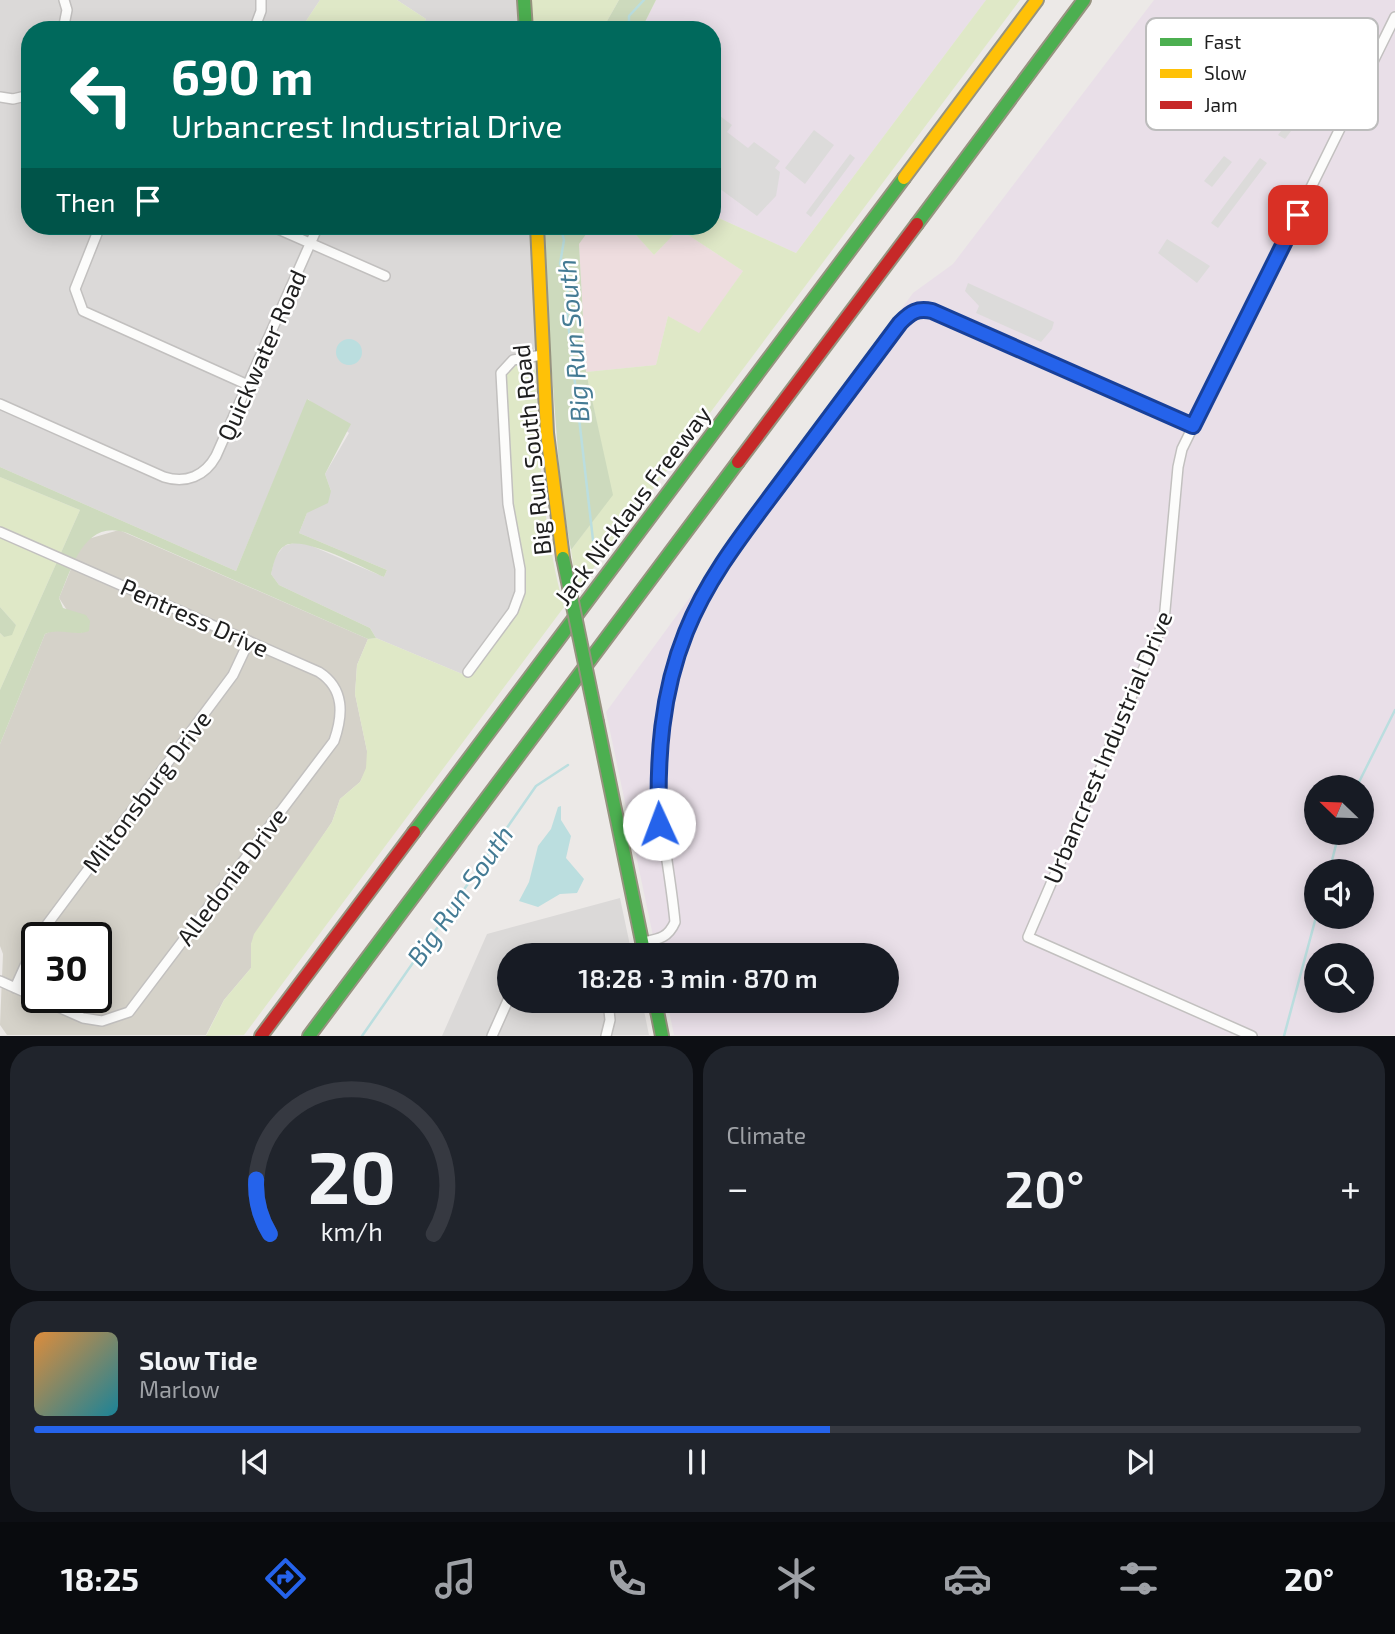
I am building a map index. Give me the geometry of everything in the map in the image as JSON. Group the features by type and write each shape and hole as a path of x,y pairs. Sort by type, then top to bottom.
{"main road":[{"path":"524,0 525,21"},
{"name":"Jack Nicklaus Freeway","path":"261,1035 1037,0"},
{"path":"309,1035 1084,0"},
{"name":"Big Run South Road","path":"537,235 551,481 563,558 643,942"},
{"path":"657,1013 662,1035"}],"street":[{"path":"64,0 67,10 65,21"},
{"path":"257,21 261,0"},
{"name":"Urbancrest Industrial Drive","path":"1378,51 1395,17"},
{"path":"0,97 21,97"},
{"name":"Urbancrest Industrial Drive","path":"1231,1031 1028,937 1164,621 1178,467 1193,426 1339,130"},
{"path":"96,235 75,289 83,311 248,385"},
{"path":"292,235 385,276"},
{"name":"Quickwater Road","path":"0,404 164,477 179,480 195,477 208,469 216,456 314,235"},
{"path":"643,942 661,939 670,933 675,922 659,824 660,741 665,702 686,632 697,607 732,549 906,317 920,309 932,311 1193,426"},
{"path":"468,672 513,611 520,592 520,569 507,494 501,373 513,360 542,355"},
{"name":"Pentress Drive","path":"0,532 326,676 338,698 342,718 334,741"},
{"name":"Miltonsburg Drive","path":"49,922 233,675 249,641"},
{"name":"Alledonia Drive","path":"15,988 83,1018 102,1021 129,1012 334,741"},
{"name":"Miltonsburg Drive","path":"15,988 21,974"},
{"path":"0,981 15,988"},
{"path":"492,1035 502,1013"},
{"path":"606,1035 609,1013"},
{"path":"1231,1031 1252,1035"}],"shaded area":[{"path":"0,0 320,0 306,21 21,21 21,235 531,235 536,343 530,363 524,361 524,589 467,676 376,638 370,628 279,585 271,574 275,557 284,546 300,541 384,577 387,570 299,533 307,513 331,491 325,474 349,433 308,399 236,571 0,467"},
{"path":"397,0 528,0 529,21 425,21 426,19"},
{"path":"656,0 986,0 796,253 721,219 721,21 646,21"},
{"path":"1154,0 1395,0 1395,1035 674,1035 669,1013 899,1013 899,943 654,943 606,712 913,293 953,264"},
{"path":"721,117 732,125 727,132 748,148 754,142 780,161 775,168 780,172 776,196 757,216 721,190"},
{"path":"814,130 834,145 805,184 785,168"},
{"path":"1282,130 1292,130 1285,139 1278,135"},
{"path":"850,154 855,158 811,217 806,213"},
{"path":"1224,156 1232,162 1212,187 1204,181"},
{"path":"1260,158 1267,163 1218,228 1211,223"},
{"path":"586,235 636,235 654,255 673,235 688,235 743,271 699,334 668,316 656,365 586,372 579,244"},
{"path":"1167,239 1210,266 1197,283 1158,253"},
{"path":"968,283 1054,322 1052,329 1041,342 976,313 979,306 965,291"},
{"path":"119,530 368,639 357,665 355,694 367,751 367,768 360,782 340,799 332,822 251,944 251,968 224,1000 206,1035 7,1035 0,1025 3,954 0,946 0,744 45,634 54,630 82,633 59,598 78,552 88,539"},
{"path":"620,898 629,943 497,943 497,1013 644,1013 649,1035 442,1036 487,934"}],"green space":[{"path":"320,0 397,0 426,19 425,21 306,21"},
{"path":"528,0 619,0 607,21 529,21"},
{"path":"619,0 656,0 646,21 607,21"},
{"path":"986,0 1020,0 577,590 571,550 612,495 586,372 656,365 668,316 699,333 743,271 688,235 721,235 721,219 796,253"},
{"path":"542,235 586,235 579,244 586,372 613,495 571,550 561,493"},
{"path":"636,235 673,235 654,255"},
{"path":"524,361 536,371 546,519 564,607 244,1035 206,1036 224,1000 251,968 251,944 254,934 332,822 340,799 360,782 366,768 367,751 355,694 357,665 368,639 376,638 467,676 521,601 504,377 512,364"},
{"path":"307,399 351,424 325,474 331,491 328,503 307,513 299,533 387,570 384,577 320,549 295,543 286,545 279,551 271,574 279,585 370,628 376,638 368,639 127,533 112,530 100,533 90,539 75,560 59,598 63,608 86,615 90,621 89,631 56,631 45,634 0,744 0,690 80,510 0,477 0,467 236,571"},
{"path":"0,477 80,510 0,690 0,633 4,637 16,625 0,607"},
{"path":"0,607 16,625 12,635 4,637 0,633"}],"water":[{"path":"349,339 358,343 362,352 358,361 349,365 340,361 336,352 340,343"},
{"path":"561,806 561,820 571,836 566,858 584,879 577,893 560,894 538,907 519,901 529,882 538,846 551,829 558,807"}],"waterway":[{"name":"Big Run South","path":"629,21 629,16 644,0"},
{"name":"Big Run South","path":"563,235 560,264 568,279 567,313 593,540"},
{"path":"1362,775 1395,710"},
{"name":"Big Run South","path":"362,1036 536,786 568,765"},
{"path":"1332,859 1336,845"},
{"path":"1284,1036 1313,929"}],"traffic: fast":[{"path":"524,0 525,21"},
{"path":"917,224 1084,0"},
{"path":"414,832 904,178"},
{"path":"309,1036 738,462"},
{"path":"563,558 597,722"},
{"path":"597,722 642,943"},
{"path":"657,1013 662,1036"}],"traffic: slow":[{"path":"904,178 1037,0"},
{"path":"537,235 547,433 563,558"}],"traffic: jam":[{"path":"738,462 917,224"},
{"path":"261,1036 414,832"}],"route":[{"path":"659,824 660,741 665,702 679,651 697,607 732,549 900,323 912,312 920,309 932,311 1193,426 1298,215"}]}
